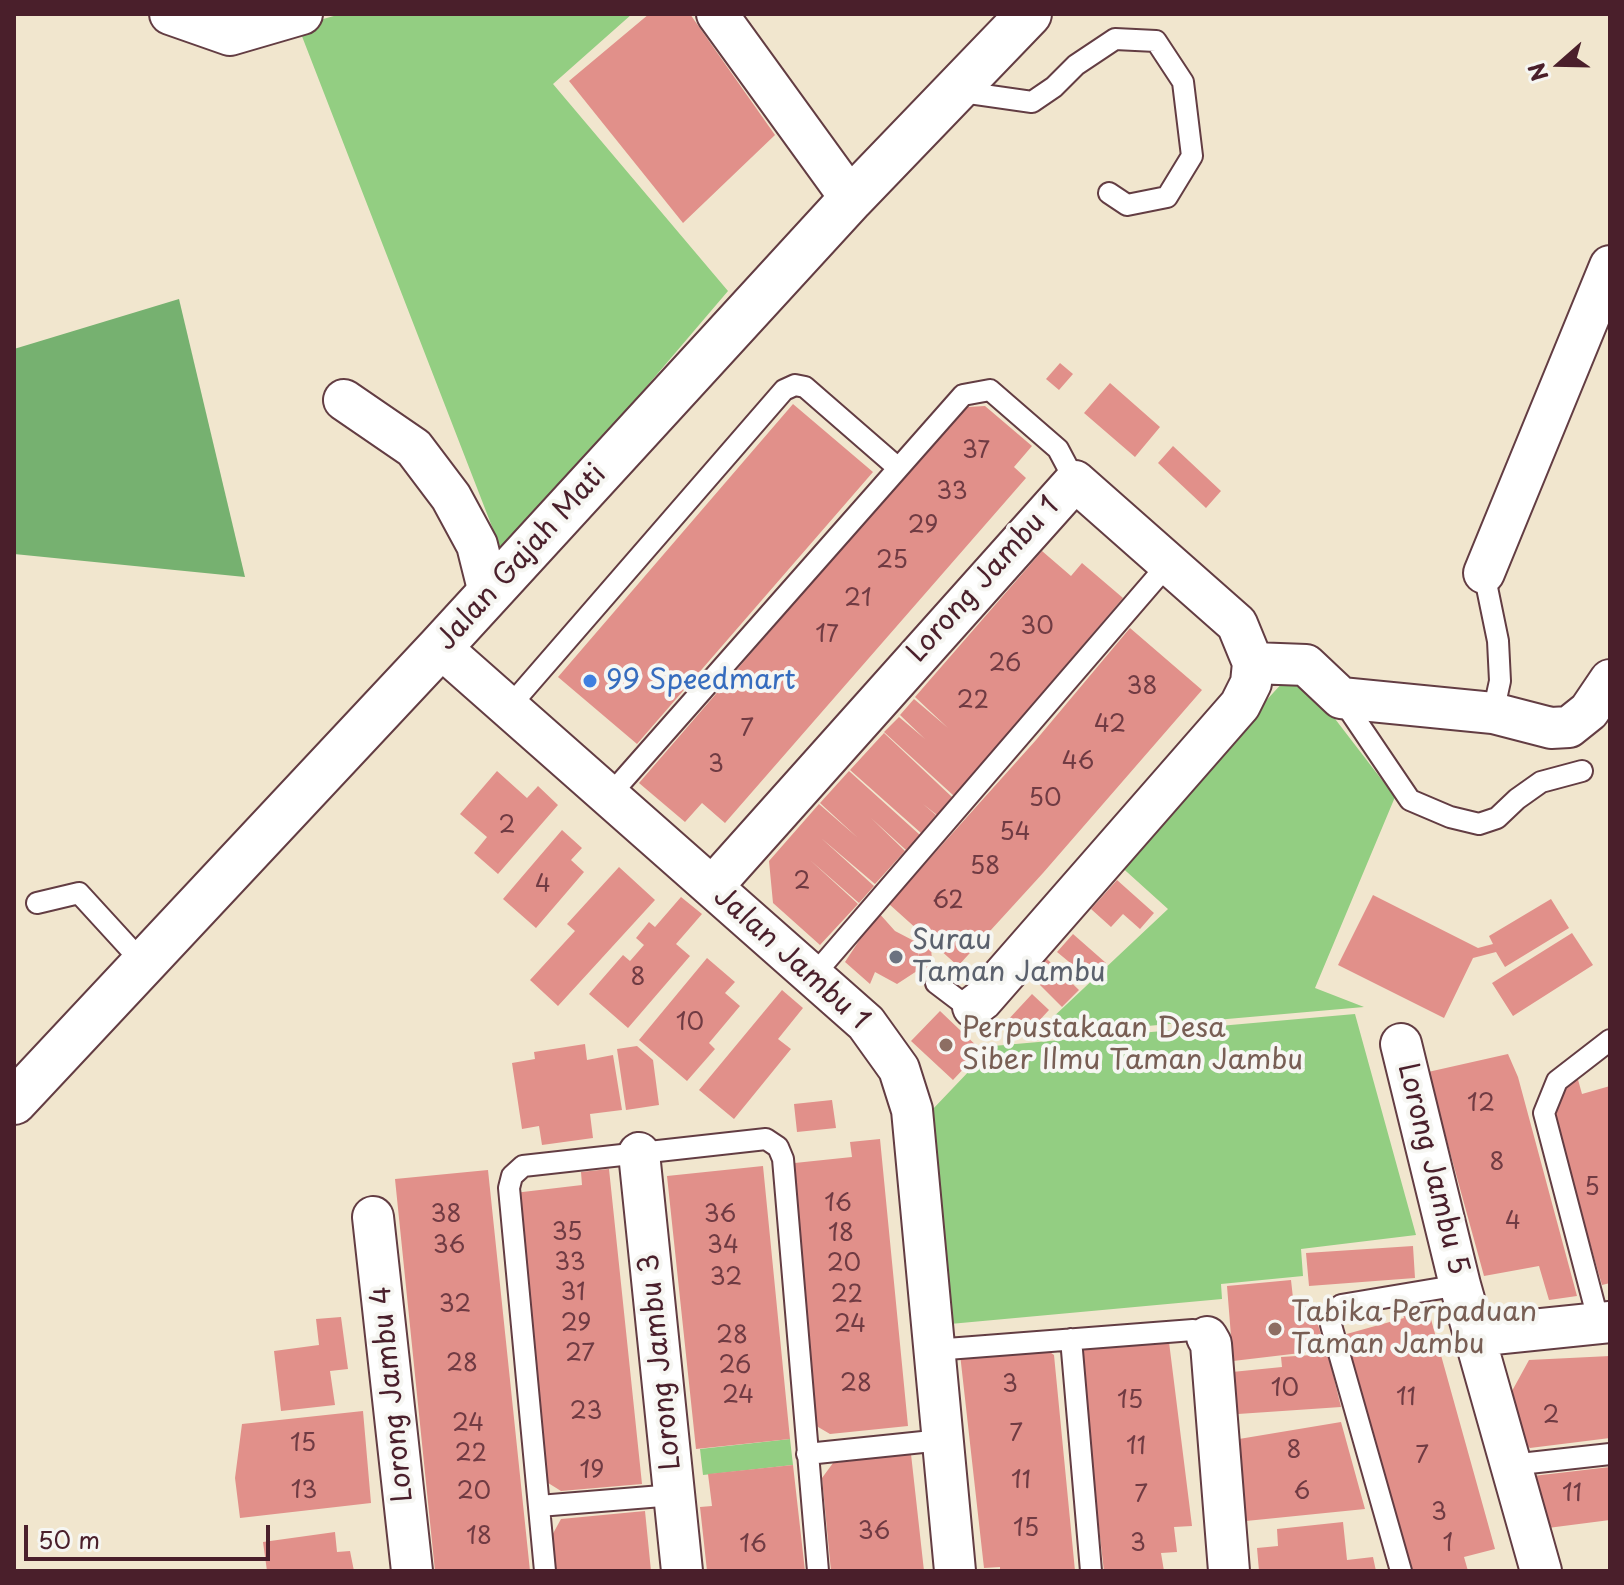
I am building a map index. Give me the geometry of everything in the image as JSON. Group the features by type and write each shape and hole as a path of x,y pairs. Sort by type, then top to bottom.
{"main road":[{"name":"Jalan Gajah Mati","path":"14,1102 440,647 851,199 1029,14"}],"street":[{"path":"170,14 230,35 302,14"},
{"path":"717,14 851,199"},
{"path":"1484,573 1610,266"},
{"path":"344,400 414,448 424,460 451,497 477,545 489,593"},
{"name":"Lorong Jambu 1","path":"712,887 1068,485 1075,481 1237,624 1253,663"},
{"name":"Jalan Jambu 1","path":"440,647 866,1023 899,1069 912,1110 955,1571"},
{"path":"973,1007 1240,705 1251,683 1253,663 1306,665 1341,698 1493,713 1551,728 1569,727 1589,711 1610,680"},
{"name":"Lorong Jambu 5","path":"1401,1044 1460,1285 1541,1571"},
{"name":"Lorong Jambu 3","path":"639,1153 682,1571"},
{"name":"Lorong Jambu 4","path":"373,1217 412,1571"},
{"path":"1474,1336 1604,1323"},
{"path":"1207,1337 1211,1344 1229,1571"}],"lane":[{"path":"955,91 1032,102 1054,87 1076,65 1115,39 1156,41 1183,82 1192,156 1167,197 1127,205 1109,193"},
{"path":"509,707 784,390 795,385 805,387 897,467"},
{"path":"609,796 963,395 990,390 1058,449 1075,481"},
{"path":"813,976 1169,563"},
{"path":"1484,573 1498,641 1500,681 1493,713"},
{"path":"1341,698 1410,800 1450,817 1479,824 1497,818 1541,782 1582,771"},
{"path":"37,903 79,893 144,964"},
{"path":"936,983 965,1005 973,1007"},
{"path":"1604,1323 1544,1113 1557,1081 1610,1040"},
{"path":"545,1571 509,1188 512,1176 523,1166 766,1139 778,1147 783,1159 818,1571"},
{"path":"1401,1571 1331,1325 1332,1314 1341,1305 1460,1285"},
{"path":"934,1350 1193,1330 1207,1337"},
{"path":"1071,1339 1091,1571"},
{"path":"807,1454 942,1440"},
{"path":"1511,1465 1610,1454"},
{"path":"539,1506 674,1495"}],"green space":[{"path":"341,14 632,14 553,84 728,291 503,555 298,26"},
{"path":"179,299 245,577 14,554 14,349"},
{"path":"1296,668 1395,797 1315,988 1364,1007 1033,1036 1168,909 1117,863"},
{"path":"1355,1014 1416,1235 1301,1249 1303,1276 1221,1284 1222,1299 950,1324 932,1110 993,1046"},
{"path":"790,1439 793,1465 703,1475 700,1449"}],"building":[{"path":"649,14 690,14 775,135 683,223 569,81"},
{"path":"1060,363 1073,374 1059,390 1046,379"},
{"path":"1110,383 1160,427 1135,457 1084,413"},
{"path":"793,404 873,472 637,744 558,677"},
{"path":"985,406 1032,446 1014,467 1026,478 725,823 702,803 685,822 639,783 955,417 968,407"},
{"path":"1173,446 1221,491 1206,508 1158,463"},
{"path":"1042,551 1071,576 1082,563 1123,598 954,796 884,732 899,717 925,739 900,715 914,699 948,728 915,697"},
{"path":"1130,628 1202,690 958,966 889,904 1036,740"},
{"path":"884,733 952,797 937,815 923,804 936,815 921,833 850,770"},
{"path":"497,771 527,798 538,786 558,805 498,874 474,853 487,837 460,814"},
{"path":"849,771 920,835 906,850 871,818 905,851 875,884 821,838 874,886 859,903 810,860 858,904 820,945 773,903 769,861 819,804 858,838 820,803"},
{"path":"562,830 582,848 571,860 584,872 536,928 503,899"},
{"path":"619,867 655,900 558,1006 530,980 575,931 567,924"},
{"path":"1117,880 1154,913 1140,929 1123,914 1111,927 1091,909"},
{"path":"1373,895 1478,948 1493,944 1489,936 1551,899 1569,928 1505,967 1496,952 1473,958 1444,1018 1338,965"},
{"path":"681,897 702,914 676,944 690,956 628,1028 589,994 623,955 630,961 644,945 636,938 649,922 655,927"},
{"path":"878,912 895,931 918,943 919,960 919,947 931,947 933,976 921,977 920,969 897,984 875,972 870,984 845,962"},
{"path":"1572,933 1593,965 1513,1016 1492,983"},
{"path":"1073,934 1106,963 1091,980 1057,952"},
{"path":"707,958 735,982 725,993 740,1006 709,1043 715,1049 687,1081 639,1040"},
{"path":"1047,959 1079,990 1062,1007 1031,976"},
{"path":"782,990 803,1008 778,1039 791,1049 734,1119 699,1090"},
{"path":"1032,994 1049,1010 1023,1038 1006,1022"},
{"name":"Perpustakaan Desa Siber Ilmu Taman Jambu","path":"940,1011 981,1050 953,1080 911,1041"},
{"path":"585,1044 587,1060 613,1055 622,1110 590,1114 593,1138 542,1145 539,1126 522,1129 512,1063 535,1059 534,1052"},
{"path":"637,1046 653,1060 659,1105 626,1110 617,1049"},
{"path":"1508,1054 1518,1077 1577,1296 1549,1300 1539,1266 1484,1276 1428,1072"},
{"path":"1577,1076 1582,1094 1610,1086 1610,1283 1602,1285 1553,1115 1562,1087"},
{"path":"832,1100 836,1128 797,1132 794,1104"},
{"path":"880,1139 908,1426 830,1434 813,1424 785,1164 852,1157 850,1142"},
{"path":"763,1166 790,1439 696,1449 667,1176"},
{"path":"609,1169 642,1484 561,1491 545,1481 514,1193 582,1185 581,1172"},
{"path":"488,1170 530,1571 435,1571 395,1179"},
{"path":"1413,1246 1415,1278 1309,1286 1306,1253"},
{"name":"Tabika Perpaduan Taman Jambu","path":"1291,1280 1294,1307 1312,1306 1326,1350 1233,1361 1227,1286"},
{"path":"1427,1305 1495,1549 1464,1557 1468,1571 1411,1571 1343,1335 1404,1318 1402,1312"},
{"path":"341,1317 348,1369 330,1371 335,1405 281,1411 274,1351 319,1345 316,1319"},
{"path":"1168,1334 1192,1526 1174,1527 1177,1552 1161,1553 1164,1571 1104,1571 1079,1358 1088,1343"},
{"path":"1039,1344 1054,1355 1075,1571 1000,1571 1000,1567 984,1568 960,1354"},
{"path":"1328,1354 1341,1407 1238,1414 1232,1372 1282,1367 1281,1357"},
{"path":"1610,1356 1610,1438 1530,1448 1521,1441 1512,1391 1529,1360"},
{"path":"363,1411 371,1503 240,1518 235,1478 242,1424"},
{"path":"1341,1422 1365,1509 1246,1521 1239,1439"},
{"path":"911,1454 924,1571 831,1571 822,1478 833,1463"},
{"path":"793,1465 805,1571 707,1571 700,1507 712,1506 708,1474"},
{"path":"1610,1467 1610,1520 1540,1529 1533,1476"},
{"path":"645,1511 651,1571 554,1571 550,1539 561,1519"},
{"path":"1343,1522 1347,1560 1373,1557 1376,1571 1259,1571 1257,1548 1278,1546 1277,1529"},
{"path":"335,1532 337,1552 350,1551 354,1571 267,1571 263,1542"}],"place":[{"name":"99 Speedmart","path":"590,681"},
{"name":"Surau Taman Jambu","path":"896,957"},
{"name":"Perpustakaan Desa Siber Ilmu Taman Jambu","path":"946,1045"},
{"name":"Tabika Perpaduan Taman Jambu","path":"1275,1329"}]}
